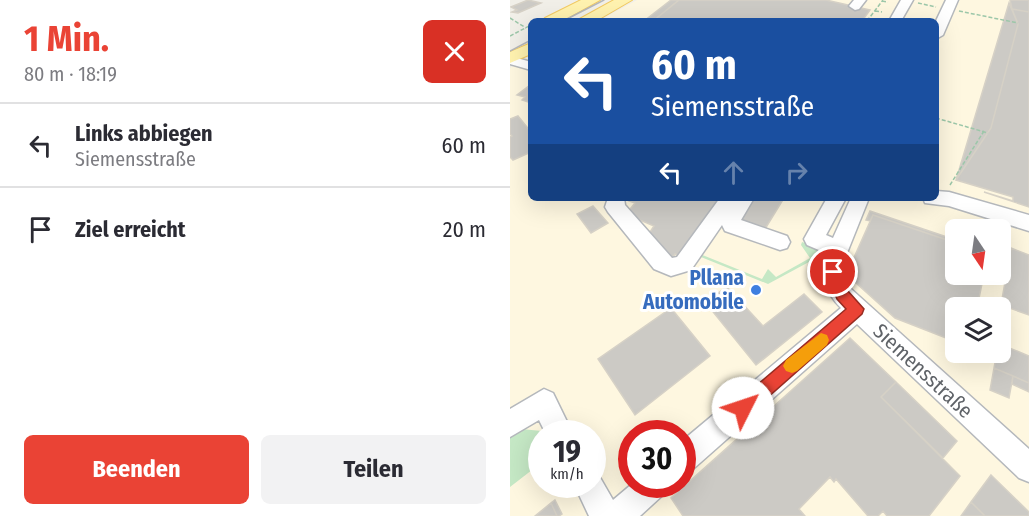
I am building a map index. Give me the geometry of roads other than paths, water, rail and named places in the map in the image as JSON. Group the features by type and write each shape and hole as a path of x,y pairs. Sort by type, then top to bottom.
{"main road":[{"path":"556,18 593,0"},
{"path":"590,18 625,0"},
{"path":"510,41 523,47"}],"street":[{"path":"897,18 907,0"},
{"path":"939,28 952,0"},
{"path":"942,192 1029,223"},
{"path":"616,201 615,207 661,263 671,267 684,264 728,201"},
{"path":"744,201 730,221 732,225 780,242"},
{"path":"825,244 836,201"},
{"name":"Siemensstraße","path":"858,201 825,244 842,295 1029,468"},
{"path":"696,448 856,309"},
{"path":"510,424 544,402 554,420"},
{"path":"595,498 605,516"},
{"path":"617,516 638,498"}],"tram line":[{"path":"569,18 604,0"},
{"path":"510,51 528,42"}],"place":[{"name":"Pllana Automobile","path":"756,290"}]}
